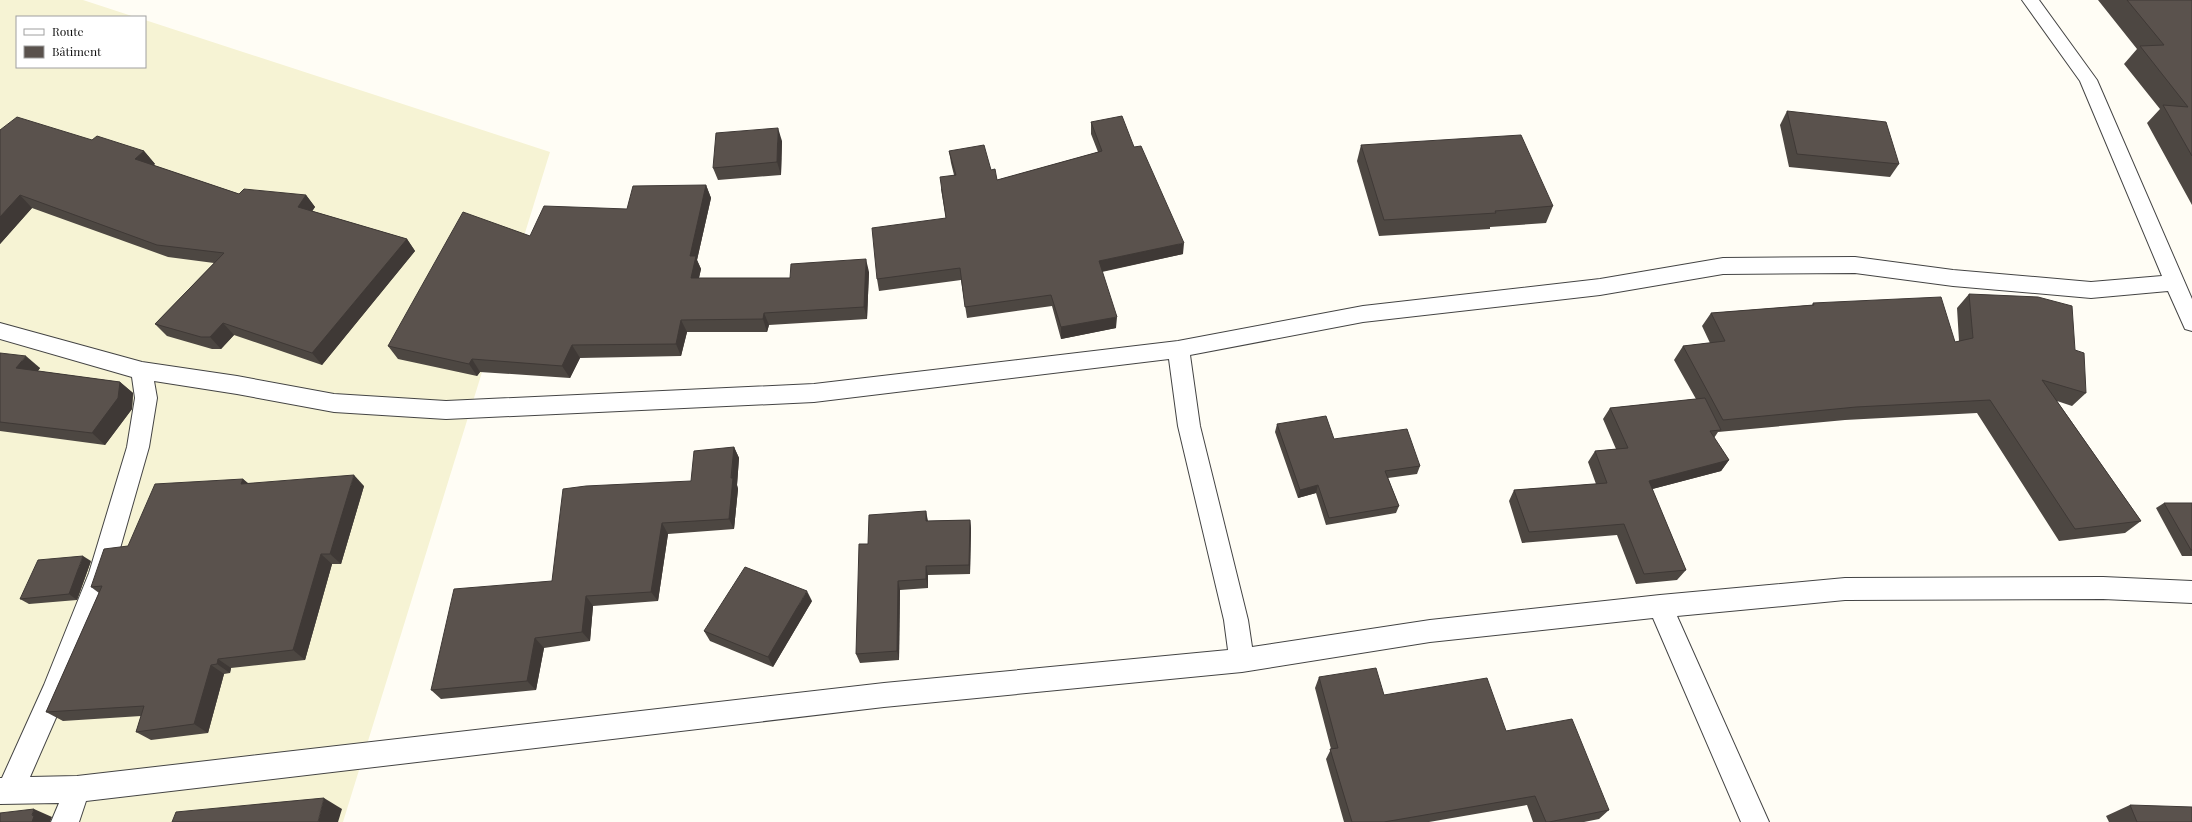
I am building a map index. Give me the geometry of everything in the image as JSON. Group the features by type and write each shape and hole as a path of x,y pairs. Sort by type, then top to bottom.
{"street":[{"path":"2030,0 2088,80 2174,284 2192,323"},
{"path":"0,331 142,371 237,385 334,403 446,410 814,393 1178,349 1363,314 1600,287 1723,266 1855,265 1953,278 2091,290 2174,284"},
{"path":"1178,349 1189,426 1236,620 1242,660"},
{"path":"142,371 146,398 138,447 101,573 56,688 5,791 77,789 884,695 1242,660 1430,631 1660,606 1845,589 2103,588 2192,592"},
{"path":"1660,606 1755,822"},
{"path":"65,822 77,789"}],"shaded area":[{"path":"0,0 83,0 132,16 16,16 16,68 146,68 146,20 550,152 343,822 0,822"}],"building":[{"path":"2127,0 2192,0 2192,156 2163,105 2188,107 2140,46 2164,45"},
{"path":"1787,111 1886,122 1899,164 1797,154"},
{"path":"1122,116 1134,147 1141,146 1184,243 1099,261 1117,317 1061,327 1051,295 965,307 960,268 877,279 872,228 946,218 940,177 956,175 949,151 984,145 991,170 995,169 997,180 1102,151 1091,122"},
{"path":"17,117 92,140 97,136 144,151 135,159 239,194 244,189 306,195 298,207 407,239 312,353 223,323 210,337 201,337 155,324 224,253 157,245 20,195 0,217 0,130"},
{"path":"778,128 777,162 713,168 716,133"},
{"path":"1521,135 1553,206 1495,211 1496,213 1384,220 1361,145"},
{"path":"706,185 690,256 696,256 691,278 790,278 791,264 866,259 864,307 764,313 763,319 681,320 676,344 572,345 562,366 472,359 469,364 388,346 463,212 530,236 544,206 627,209 633,186"},
{"path":"1969,294 2038,297 2072,306 2075,350 2084,353 2086,393 2042,380 2141,521 2075,529 1990,400 1856,407 1723,420 1683,346 1725,341 1711,313 1814,305 1813,303 1941,297 1955,342 1973,338"},
{"path":"0,353 26,356 16,368 120,382 118,398 92,433 0,422"},
{"path":"1705,398 1721,430 1710,431 1729,460 1649,481 1686,570 1644,574 1624,524 1529,532 1514,490 1607,483 1595,451 1628,448 1610,408"},
{"path":"1326,416 1334,439 1407,429 1420,466 1385,471 1399,506 1329,518 1318,485 1300,490 1277,424"},
{"path":"734,447 729,519 662,523 651,592 586,596 582,632 535,638 527,681 431,690 454,589 552,581 563,489 586,486 691,481 694,451"},
{"path":"354,475 330,554 321,554 293,650 218,659 217,664 211,665 194,724 136,732 144,706 46,712 102,586 91,587 104,549 128,546 155,484 243,479 241,484"},
{"path":"2164,503 2192,503 2192,550 2191,550"},
{"path":"926,511 926,521 970,520 969,565 926,566 926,579 898,581 897,651 856,654 859,544 868,544 869,515"},
{"path":"83,556 69,594 20,599 38,560"},
{"path":"745,567 807,591 768,657 704,631"},
{"path":"1376,668 1384,695 1487,678 1506,731 1572,719 1609,810 1546,822 1535,796 1384,822 1352,822 1330,749 1338,748 1319,677"},
{"path":"324,798 318,822 172,822 176,812"},
{"path":"2130,805 2192,807 2192,822 2137,822"},
{"path":"34,809 32,822 0,822 0,813"}]}
